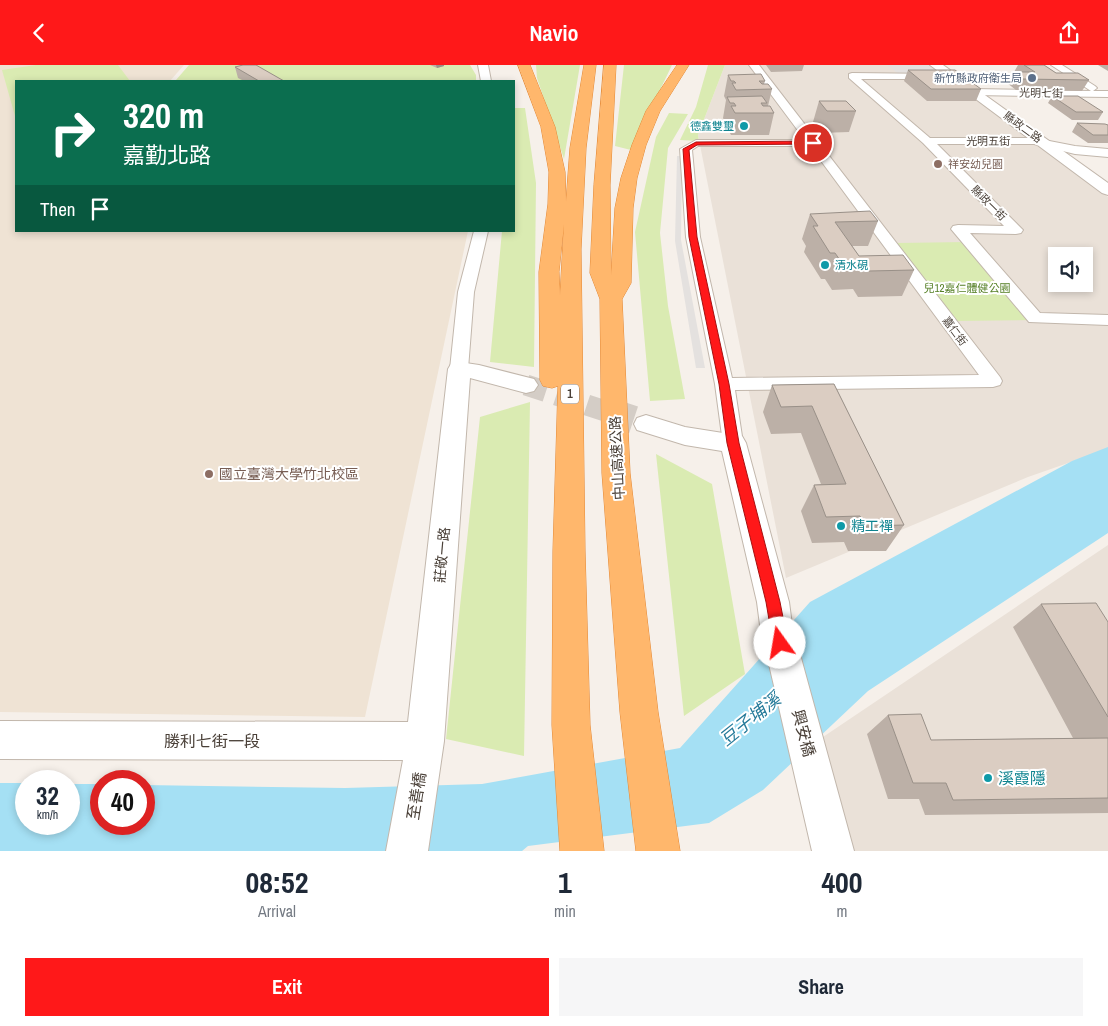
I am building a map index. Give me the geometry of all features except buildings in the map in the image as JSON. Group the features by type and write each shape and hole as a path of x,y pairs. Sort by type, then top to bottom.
{"highway":[{"path":"524,65 548,127 557,172 557,204 549,272 554,543 571,725"},
{"name":"1","path":"582,851 571,725 569,551 570,249 578,148 590,65"},
{"name":"中山高速公路","path":"610,65 602,185 600,273 610,299 616,473 639,711 658,851"},
{"path":"610,299 621,283 624,208 629,178 639,145 652,111 683,65"}],"street":[{"path":"483,65 486,80"},
{"name":"嘉仁街","path":"724,384 993,381 754,65"},
{"name":"縣政二路","path":"936,65 952,71 991,92 1100,168"},
{"path":"1056,65 1106,94"},
{"name":"縣政二路","path":"952,71 974,92 1108,190"},
{"name":"縣政一街","path":"952,71 852,76 927,141 1016,230 958,229 1035,318 1108,320"},
{"name":"光明七街","path":"974,92 1106,94"},
{"name":"光明五街","path":"927,141 1043,142 1075,150 1108,153"},
{"path":"646,424 685,436 733,443 724,384 693,237 686,149 696,143 813,143"},
{"name":"莊敬一路","path":"425,741 466,292 481,232"},
{"path":"459,369 479,372 526,385"},
{"name":"興安橋","path":"733,443 773,602 776,625 834,851"},
{"name":"勝利七街一段","path":"0,740 425,741"},
{"name":"至善橋","path":"407,851 425,741"}],"shaded area":[{"name":"國立臺灣大學竹北校區","path":"0,65 184,65 171,80 15,80 15,232 468,232 365,717 0,712"},
{"path":"725,65 930,65 1108,197 1108,449 1028,477 786,578 698,135"},
{"path":"887,65 929,65 942,75 900,75"},
{"path":"677,156 682,156 681,240 705,368 696,368 675,241"},
{"path":"1108,545 1108,851 850,851 823,737"}],"green space":[{"path":"36,65 118,65 129,80 15,80 15,116 2,70"},
{"path":"189,65 470,65 476,75 476,80 176,80"},
{"path":"536,65 580,65 564,159 537,78"},
{"path":"624,65 672,65 631,150 615,146"},
{"path":"708,65 725,65 698,135 699,141 680,140 696,107"},
{"path":"515,108 525,108 536,183 534,367 490,362 502,232 515,232"},
{"path":"669,113 688,114 668,148 660,233 668,306 685,399 650,401 635,232 656,137"},
{"name":"兒12嘉仁體健公園","path":"967,242 1037,320 955,321 896,243"},
{"path":"530,402 524,756 446,739 480,417"},
{"path":"656,454 712,484 745,674 684,716"}],"water":[{"name":"豆子埔溪","path":"1108,447 1108,533 868,691 763,790 709,823 528,846 522,851 0,851 0,783 15,783 15,835 80,835 80,784 90,784 90,835 155,835 155,785 345,788 482,784 680,748 810,602 1072,461"}],"tunnel":[{"path":"526,385 611,413"},
{"path":"607,411 646,424"}],"place":[{"name":"新竹縣政府衛生局","path":"1032,78"},
{"name":"德鑫雙璽","path":"744,126"},
{"name":"祥安幼兒園","path":"938,164"},
{"name":"清水硯","path":"825,265"},
{"name":"國立臺灣大學竹北校區","path":"209,474"},
{"name":"精工禪","path":"841,526"},
{"name":"溪霞隱","path":"988,778"}],"route":[{"path":"780,643 773,602 733,443 724,384 693,237 686,149 696,143 813,143"}]}
